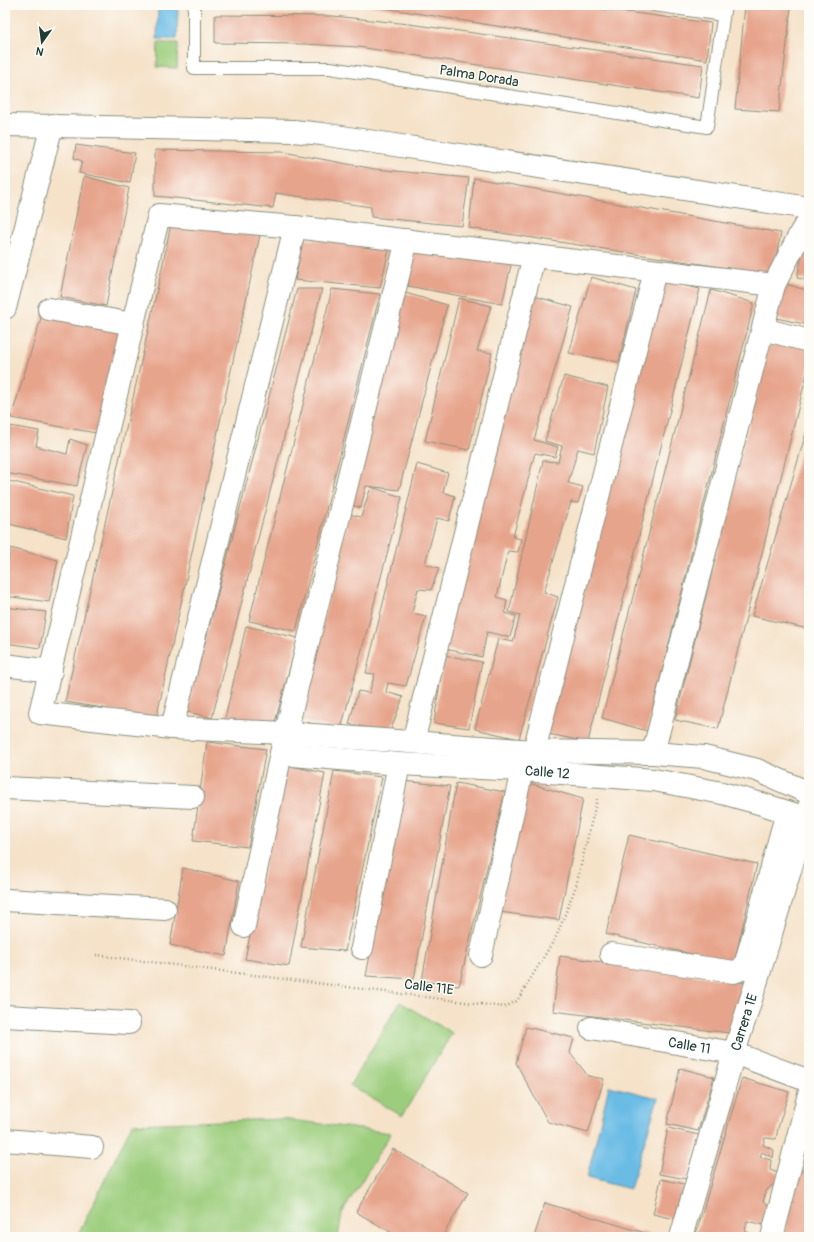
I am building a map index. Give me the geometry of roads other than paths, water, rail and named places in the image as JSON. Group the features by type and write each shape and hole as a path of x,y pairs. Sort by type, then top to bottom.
{"street":[{"path":"5,125 293,131 322,134 809,208"},
{"path":"5,308 52,125"},
{"path":"774,285 295,227 159,215 40,713 172,728 286,733 534,751 653,753 704,757 757,770 809,793"},
{"path":"653,753 774,285 801,232 809,220"},
{"path":"172,728 295,227"},
{"path":"244,926 281,754 407,240"},
{"path":"413,742 534,256"},
{"path":"534,751 655,271"},
{"path":"49,308 133,324"},
{"path":"763,330 809,341"},
{"path":"5,665 50,671"},
{"name":"Calle 12","path":"281,754 399,764 522,770 654,780 722,793 802,814"},
{"path":"362,948 399,764"},
{"path":"481,956 522,770"},
{"path":"5,788 193,797"},
{"path":"611,954 734,972 742,968 746,962 802,814"},
{"name":"Carrera 1E","path":"681,1237 734,1052 758,977 802,814"},
{"path":"5,900 164,909"},
{"path":"5,1016 129,1023"},
{"name":"Calle 11","path":"590,1028 734,1052 809,1081"},
{"path":"772,1237 802,1150 809,1094"},
{"path":"5,1140 92,1147"}],"lane":[{"name":"Palma Dorada","path":"194,5 194,68 330,68 707,127 724,10 654,5"}],"water":[{"path":"158,6 178,6 177,39 157,39"},
{"path":"609,1086 658,1098 630,1189 587,1178"}]}
